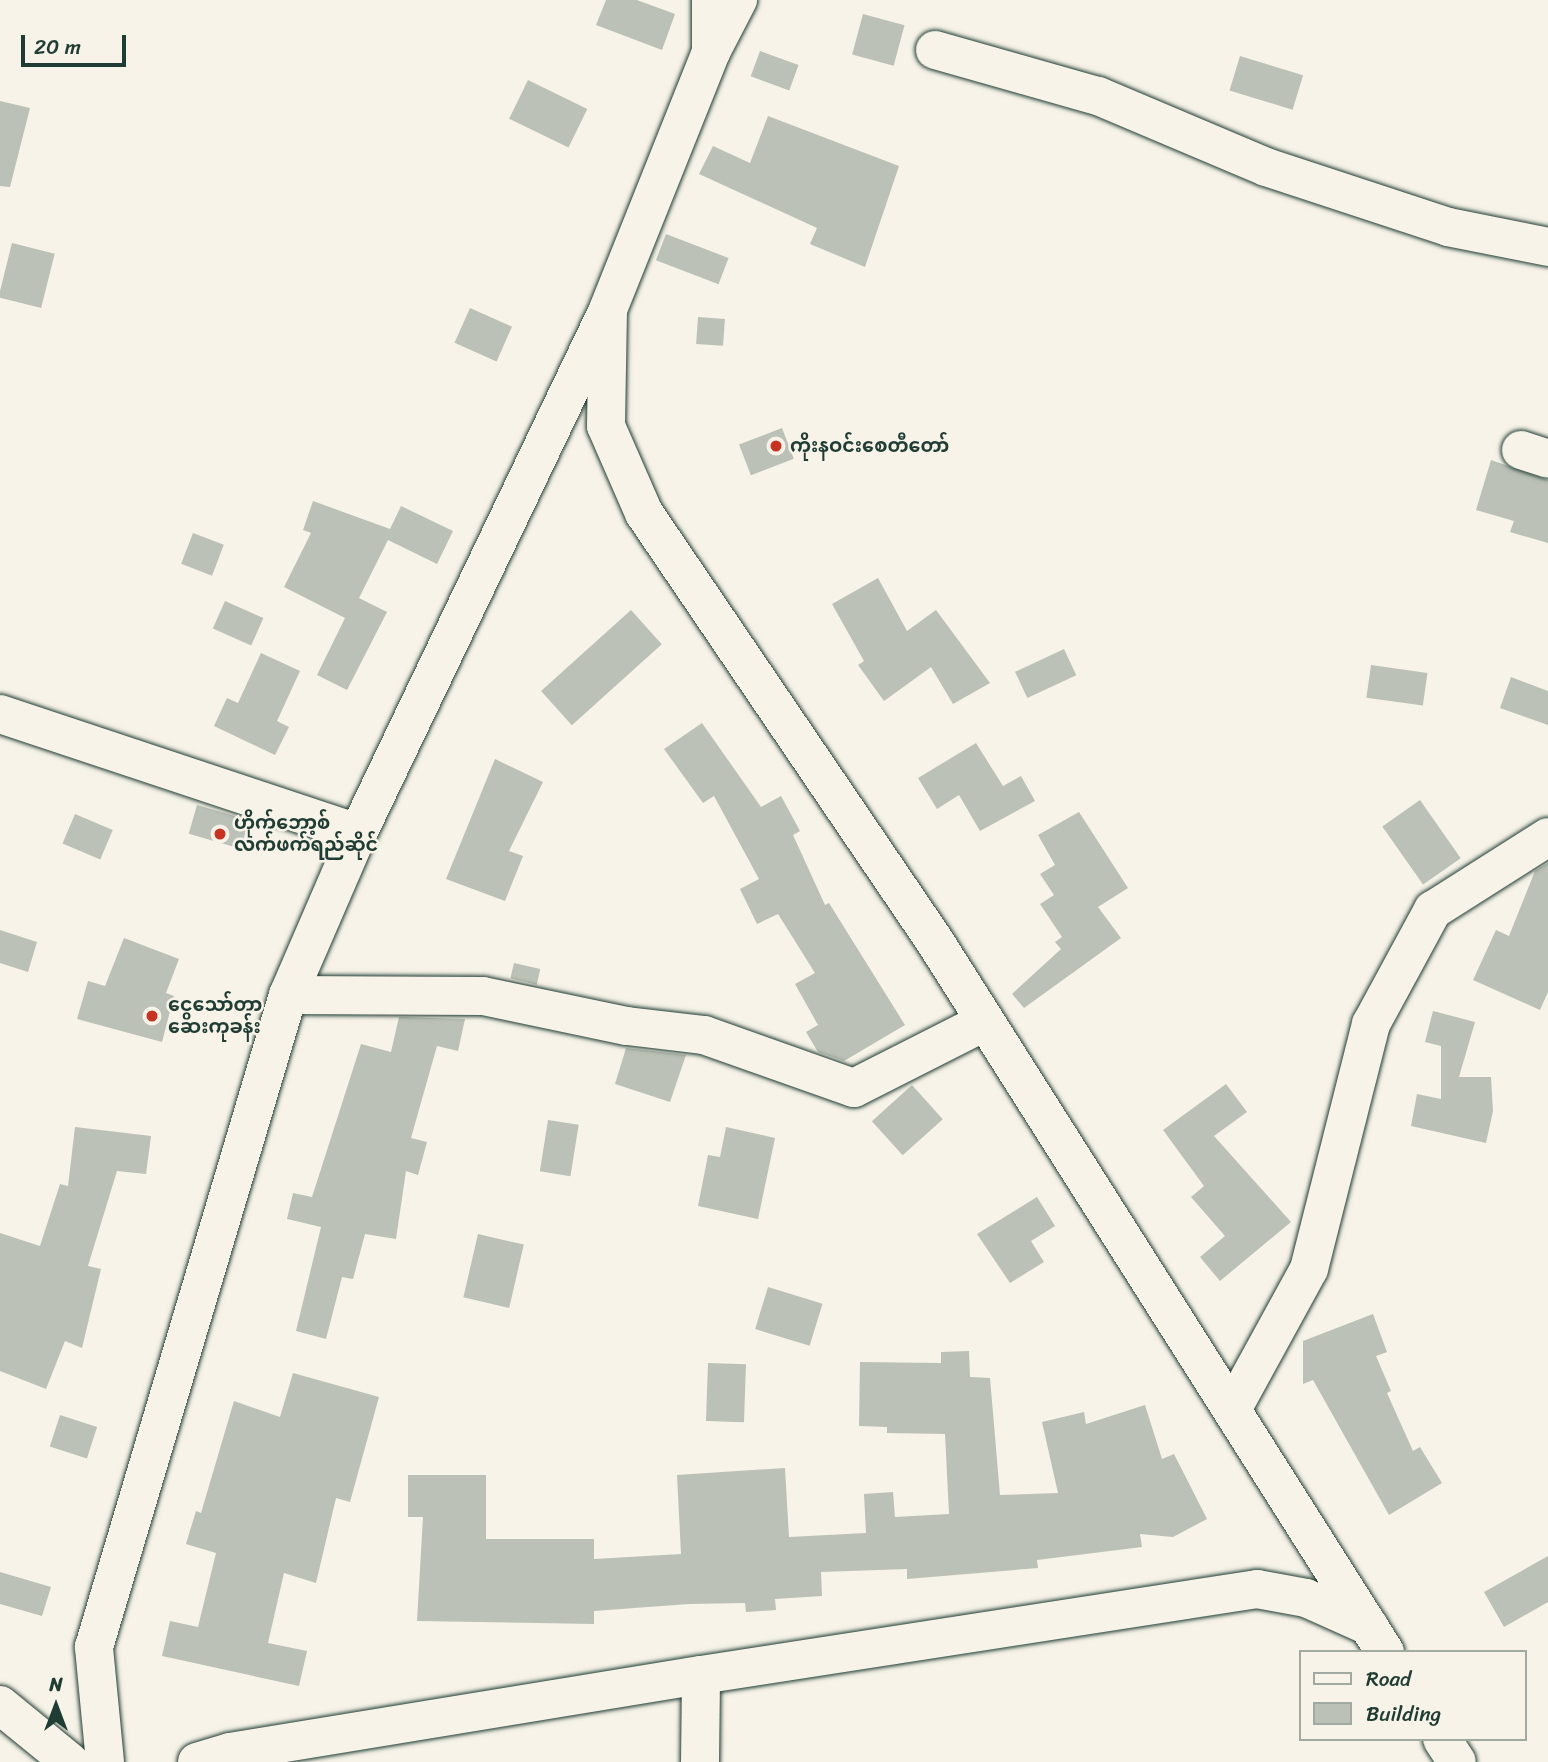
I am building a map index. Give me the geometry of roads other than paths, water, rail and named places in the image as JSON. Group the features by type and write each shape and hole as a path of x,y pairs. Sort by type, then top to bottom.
{"street":[{"path":"711,0 711,52"},
{"path":"105,1762 94,1647 288,995 358,833 608,310 711,52 738,0"},
{"path":"935,50 1098,96 1266,167 1448,227 1548,247"},
{"path":"608,310 607,426 644,513 934,940 984,1022 1234,1406 1377,1639"},
{"path":"0,714 358,833"},
{"path":"1234,1406 1309,1269 1371,1024 1433,910 1548,837"},
{"path":"288,995 483,996 627,1026 704,1035 854,1088 984,1022"},
{"path":"197,1762 230,1752 701,1675 1257,1589 1306,1598 1377,1639"},
{"path":"700,1762 701,1675"},
{"path":"0,1705 70,1762"},
{"path":"1443,1741 1457,1762"}],"place":[{"name":"ကိုးနဝင်းစေတီတော်","path":"776,446"},
{"name":"ဟိုက်ဘော့စ် လက်ဖက်ရည်ဆိုင်","path":"220,834"},
{"name":"ငွေသော်တာ ဆေးကုခန်း","path":"152,1016"}]}
